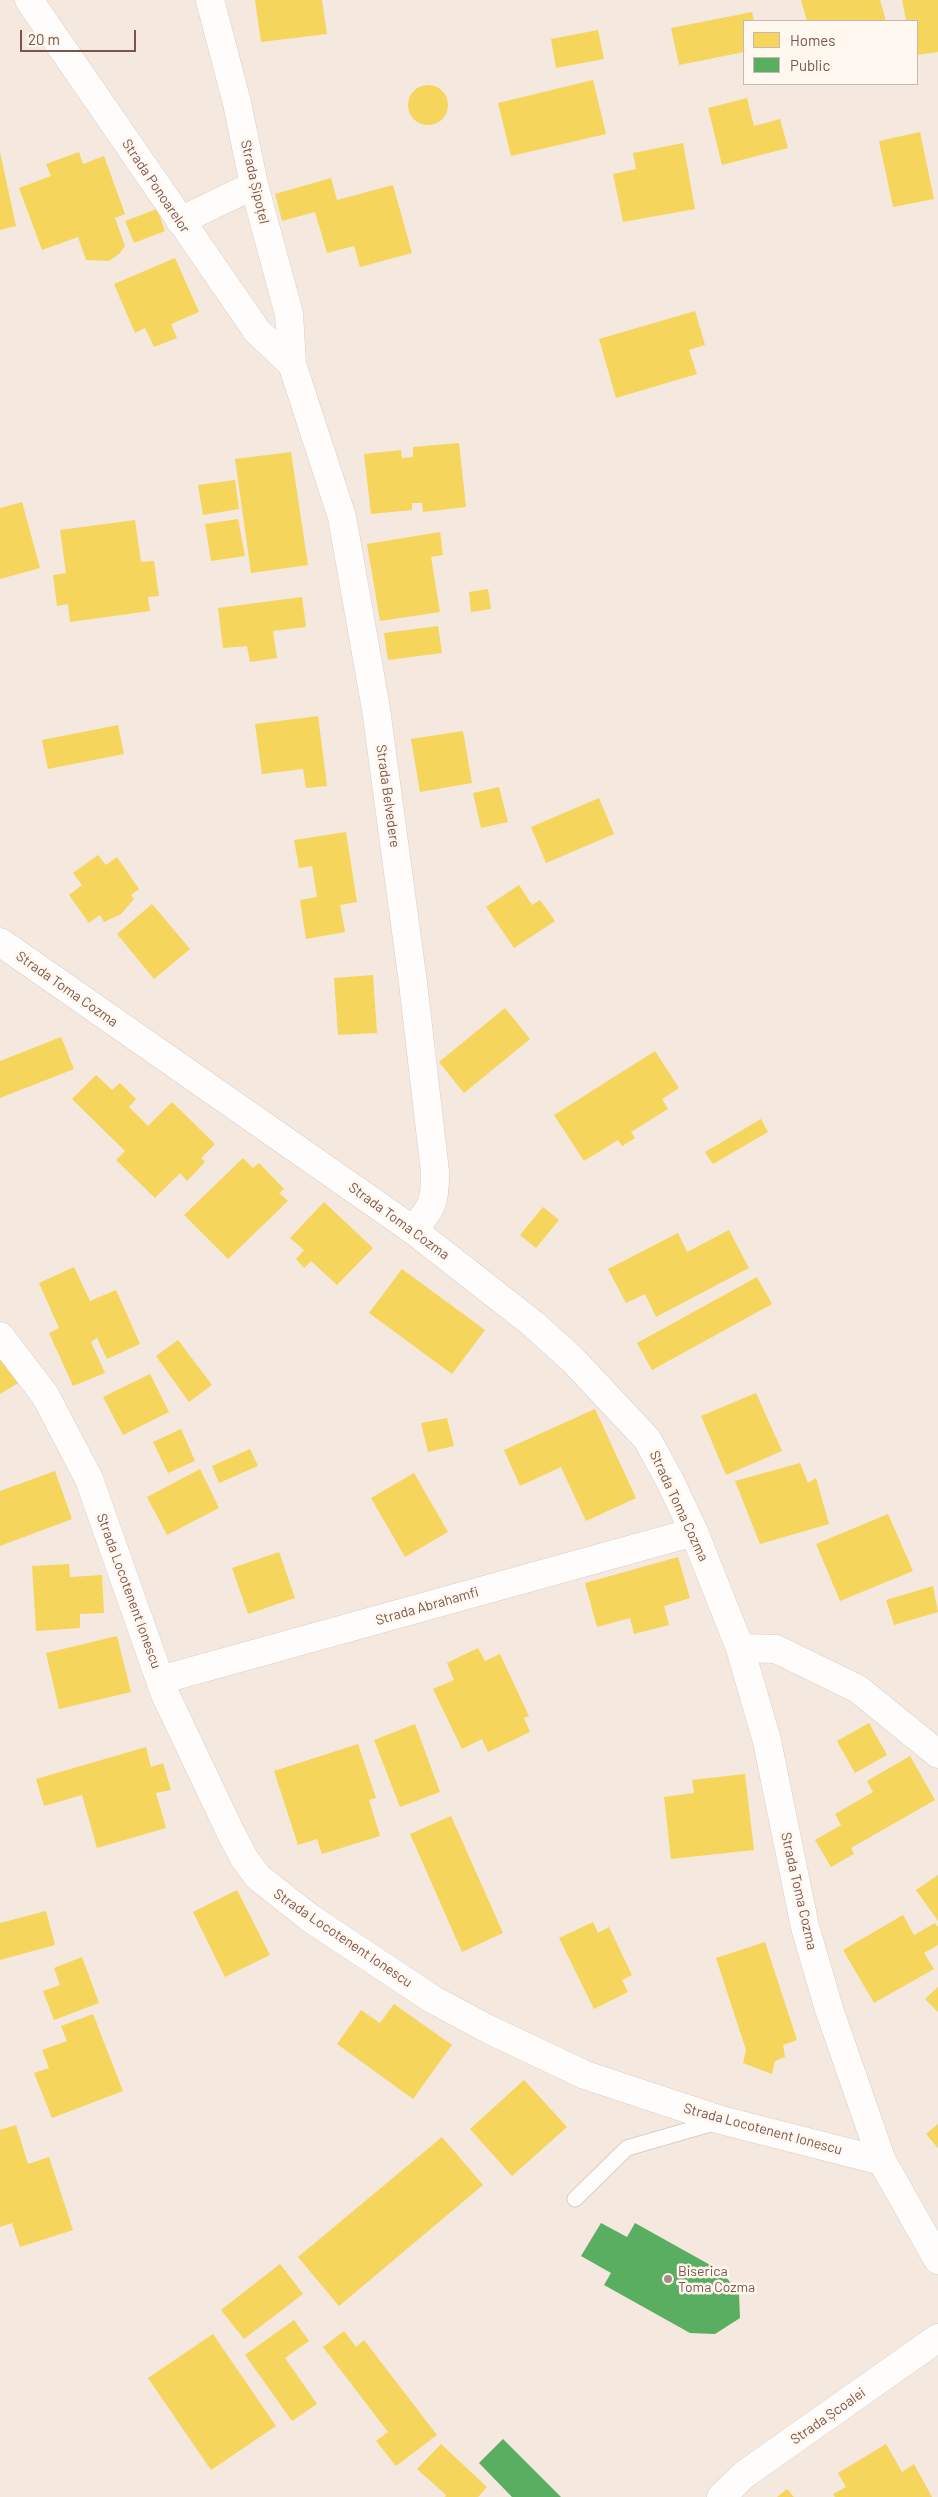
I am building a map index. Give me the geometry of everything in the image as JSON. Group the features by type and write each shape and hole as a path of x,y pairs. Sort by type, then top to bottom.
{"street":[{"name":"Strada Ponoarelor","path":"29,0 257,331 292,364"},
{"name":"Strada Șipoțel","path":"210,0 237,103 254,185 289,314 292,364"},
{"path":"180,221 254,185"},
{"name":"Strada Belvedere","path":"292,364 342,517 378,728 414,983 435,1172 435,1198 429,1211 413,1230"},
{"name":"Strada Toma Cozma","path":"0,942 413,1230 532,1323 572,1358 647,1439 670,1481 694,1532 740,1648 767,1741 805,1927 829,2009 882,2161 938,2260"},
{"name":"Strada Locotenent Ionescu","path":"0,1336 45,1395 89,1480 160,1680 244,1858 258,1877 276,1894 432,1999 488,2029 585,2074 721,2120 882,2161"},
{"name":"Strada Abrahamfi","path":"160,1680 694,1532"},
{"path":"740,1648 776,1649 858,1689 938,1754"},
{"name":"Strada Școalei","path":"721,2497 745,2474 938,2338"}],"lane":[{"path":"575,2199 627,2148 721,2120"}],"shaded area":[{"path":"0,0 938,0 938,2497 0,2497"}],"building: Homes":[{"path":"255,0 322,0 327,34 261,42"},
{"path":"801,0 880,0 886,20 807,20"},
{"path":"902,0 938,0 938,52 918,55 918,20 906,20"},
{"path":"752,12 754,20 743,20 743,52 679,65 671,28"},
{"path":"598,30 604,59 556,68 551,39"},
{"path":"593,80 606,134 511,156 498,103"},
{"path":"428,85 442,91 448,105 442,119 428,125 414,119 408,105 414,91"},
{"path":"747,98 754,126 780,119 788,148 722,165 708,108"},
{"path":"920,132 934,199 893,207 879,141"},
{"path":"683,143 695,209 623,222 613,174 636,169 633,153"},
{"path":"0,152 16,226 0,230"},
{"path":"79,152 83,164 104,156 125,214 115,218 125,246 119,254 109,261 86,260 78,237 42,250 19,188 51,176 46,164"},
{"path":"331,178 337,200 393,185 412,253 360,267 354,246 327,253 315,212 282,221 275,194"},
{"path":"157,209 165,231 134,243 125,221"},
{"path":"175,258 199,312 171,324 177,338 154,347 145,328 135,333 114,284"},
{"path":"695,311 705,345 689,350 697,374 616,398 599,339"},
{"path":"459,443 466,507 423,512 422,503 412,503 412,510 371,514 364,454 401,450 402,458 413,457 413,447"},
{"path":"291,452 308,565 251,573 235,459"},
{"path":"235,480 239,509 203,515 198,485"},
{"path":"22,502 40,568 0,579 0,508"},
{"path":"238,519 245,556 211,561 205,524"},
{"path":"135,520 141,562 154,561 159,596 148,597 150,611 70,622 68,604 57,606 53,575 66,573 60,530"},
{"path":"440,532 443,555 431,557 440,612 380,621 367,544"},
{"path":"488,589 491,609 471,612 469,592"},
{"path":"302,597 306,627 273,631 277,658 250,662 247,646 223,648 218,608"},
{"path":"438,626 442,653 388,660 384,633"},
{"path":"318,716 327,786 306,788 303,769 262,774 255,724"},
{"path":"118,725 124,754 48,769 42,740"},
{"path":"463,731 472,783 420,792 411,739"},
{"path":"499,787 508,822 481,828 473,793"},
{"path":"599,798 614,834 546,863 531,827"},
{"path":"346,832 357,902 340,905 345,932 306,939 300,900 317,897 312,866 299,868 294,840"},
{"path":"98,855 106,865 117,857 139,889 131,895 134,899 121,914 104,922 100,915 89,923 69,895 82,885 73,873"},
{"path":"519,885 532,905 540,900 555,921 514,948 486,907"},
{"path":"152,904 190,949 154,979 117,934"},
{"path":"373,975 377,1033 338,1035 334,978"},
{"path":"505,1008 530,1039 464,1093 439,1062"},
{"path":"61,1037 74,1069 0,1098 0,1061"},
{"path":"655,1051 679,1088 662,1099 668,1109 631,1132 635,1138 622,1146 618,1140 584,1161 554,1115"},
{"path":"96,1075 112,1090 120,1083 136,1099 129,1107 148,1126 172,1102 215,1144 201,1158 205,1162 187,1181 180,1173 155,1198 116,1160 125,1151 72,1099"},
{"path":"761,1119 768,1132 713,1164 705,1152"},
{"path":"243,1158 253,1168 259,1163 284,1189 279,1193 288,1201 228,1259 184,1215"},
{"path":"324,1202 373,1248 337,1285 311,1261 304,1268 296,1259 304,1250 290,1238"},
{"path":"543,1207 559,1220 536,1248 520,1235"},
{"path":"729,1230 749,1268 656,1317 645,1294 626,1303 608,1269 678,1233 687,1252"},
{"path":"74,1267 90,1301 116,1290 140,1344 107,1359 97,1338 91,1342 105,1373 73,1386 49,1333 59,1328 39,1283"},
{"path":"402,1269 485,1330 452,1374 369,1313"},
{"path":"757,1277 772,1304 652,1370 637,1343"},
{"path":"178,1340 212,1385 189,1402 156,1356"},
{"path":"0,1354 18,1383 0,1394"},
{"path":"150,1374 169,1412 123,1435 103,1397"},
{"path":"756,1393 782,1451 726,1475 701,1416"},
{"path":"595,1409 636,1498 586,1521 561,1467 520,1486 504,1450"},
{"path":"447,1418 454,1446 428,1452 421,1423"},
{"path":"181,1429 195,1461 168,1473 153,1442"},
{"path":"250,1449 258,1466 219,1483 212,1466"},
{"path":"800,1463 808,1483 816,1478 829,1524 760,1544 735,1481"},
{"path":"200,1469 219,1508 167,1535 147,1497"},
{"path":"55,1471 72,1519 0,1546 0,1491"},
{"path":"414,1473 448,1532 405,1557 371,1498"},
{"path":"888,1514 913,1571 840,1601 816,1544"},
{"path":"279,1552 295,1598 248,1614 232,1568"},
{"path":"678,1557 690,1598 664,1606 669,1625 634,1634 630,1618 597,1627 585,1583"},
{"path":"69,1564 70,1577 102,1575 104,1613 80,1614 80,1628 36,1631 32,1566"},
{"path":"933,1586 938,1612 894,1625 886,1600"},
{"path":"117,1636 131,1692 59,1709 46,1653"},
{"path":"478,1648 485,1661 500,1654 529,1716 524,1718 530,1732 488,1752 482,1739 462,1749 433,1689 454,1680 447,1663"},
{"path":"869,1723 887,1755 855,1773 837,1741"},
{"path":"415,1724 440,1792 400,1807 374,1740"},
{"path":"358,1744 376,1798 369,1800 380,1836 322,1854 317,1839 298,1845 274,1771"},
{"path":"146,1747 151,1767 163,1763 171,1790 156,1793 166,1828 97,1848 82,1795 44,1806 36,1779"},
{"path":"910,1756 935,1800 851,1848 854,1854 831,1867 815,1840 841,1825 835,1814 873,1792 867,1781"},
{"path":"745,1774 754,1850 671,1859 664,1797 694,1793 692,1780"},
{"path":"451,1816 503,1933 462,1952 410,1834"},
{"path":"938,1875 938,1921 916,1890"},
{"path":"237,1890 270,1955 225,1977 193,1912"},
{"path":"46,1911 55,1945 0,1960 0,1923"},
{"path":"903,1915 914,1935 935,1923 938,1927 938,1945 924,1953 934,1969 874,2003 843,1950"},
{"path":"593,1922 598,1933 609,1927 632,1975 622,1980 628,1992 594,2009 559,1938"},
{"path":"765,1942 797,2040 783,2045 785,2057 775,2061 772,2074 743,2063 746,2050 716,1958"},
{"path":"82,1957 99,2003 54,2020 43,1991 60,1985 54,1968"},
{"path":"938,1987 938,2012 925,1999"},
{"path":"394,2004 452,2045 413,2099 337,2044 361,2010 380,2023"},
{"path":"93,2014 123,2091 52,2118 34,2073 49,2068 42,2050 67,2041 61,2026"},
{"path":"524,2080 567,2127 512,2176 470,2129"},
{"path":"938,2124 938,2148 926,2134"},
{"path":"16,2125 28,2164 49,2157 73,2230 20,2247 12,2223 0,2227 0,2130"},
{"path":"442,2137 483,2185 339,2306 298,2257"},
{"path":"280,2264 303,2294 244,2339 221,2310"},
{"path":"294,2320 309,2341 285,2358 317,2404 292,2421 245,2355"},
{"path":"344,2331 356,2347 364,2340 437,2435 396,2466 376,2441 388,2432 323,2347"},
{"path":"213,2334 276,2426 211,2470 148,2378"},
{"path":"441,2444 487,2487 478,2497 445,2497 446,2495 417,2469"},
{"path":"886,2444 902,2472 914,2464 932,2497 835,2497 833,2494 846,2487 838,2473"},
{"path":"787,2489 794,2497 777,2497"}],"building: Public":[{"name":"Biserica Toma Cozma","path":"601,2223 627,2237 635,2223 721,2271 739,2293 740,2318 715,2334 690,2333 604,2285 611,2273 581,2256"},
{"path":"503,2439 561,2497 512,2497 479,2463"}],"place":[{"name":"Biserica Toma Cozma","path":"668,2279"}]}
